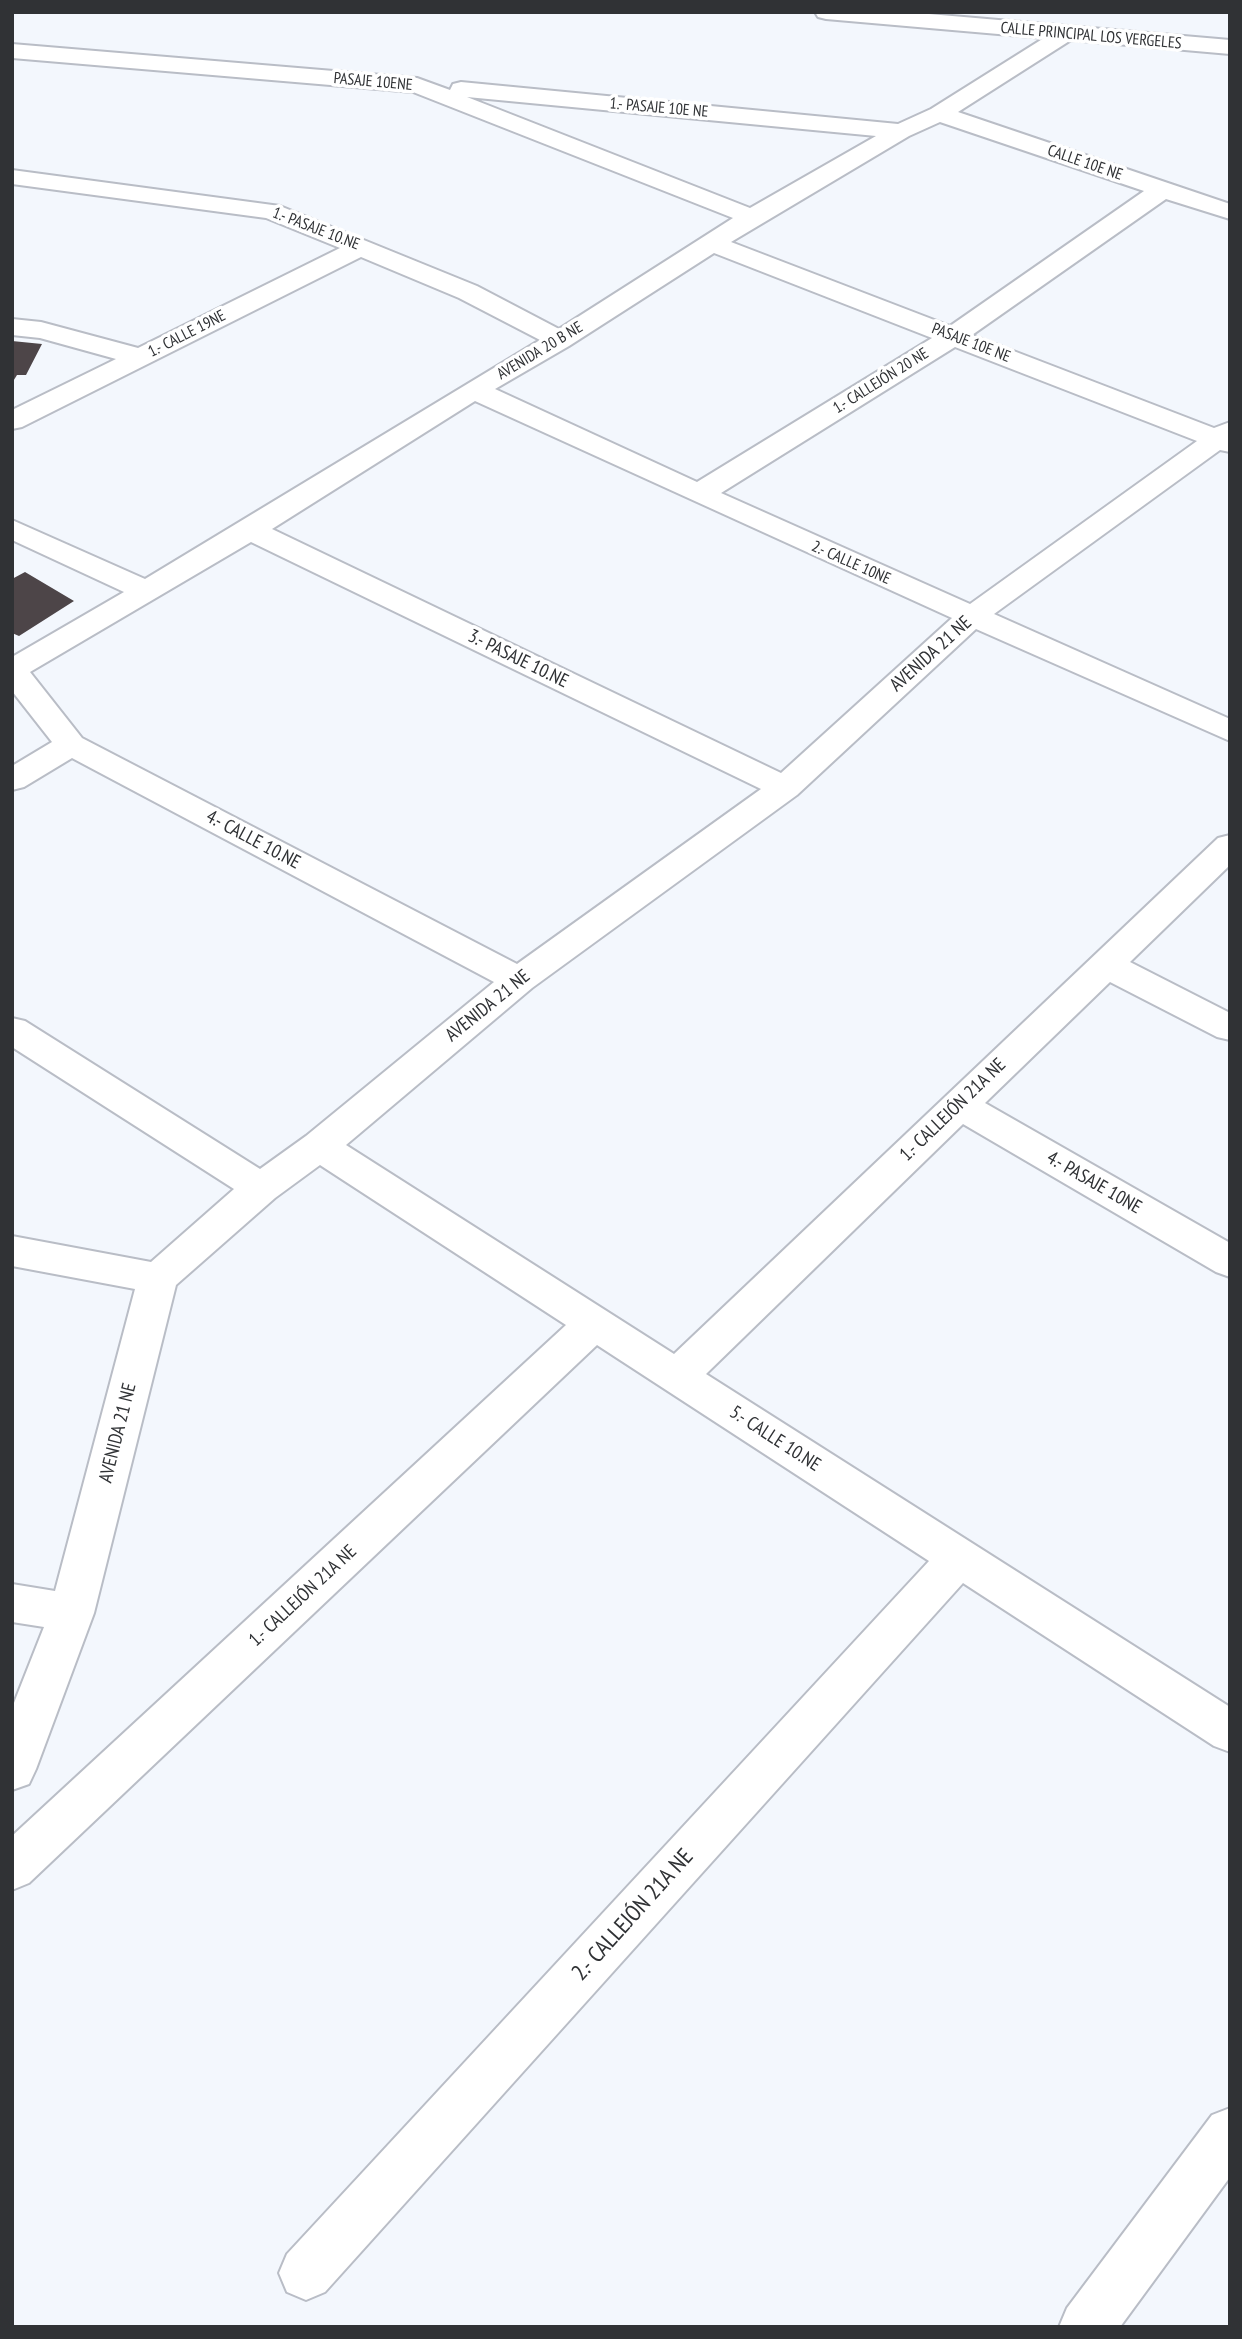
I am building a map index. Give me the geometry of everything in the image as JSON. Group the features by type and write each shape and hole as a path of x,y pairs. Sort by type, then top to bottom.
{"street":[{"name":"CALLE PRINCIPAL LOS VERGELES","path":"826,12 1230,47"},
{"path":"990,27 1013,12"},
{"name":"AVENIDA 20 B NE","path":"12,670 250,530 474,390 560,340 752,217 901,131 939,114 1068,32"},
{"name":"PASAJE 10ENE","path":"12,51 417,85 752,217"},
{"name":"1.- PASAJE 10E NE","path":"417,85 901,131"},
{"name":"CALLE 10E NE","path":"939,114 1230,212"},
{"name":"1.- PASAJE 10.NE","path":"12,177 271,211 468,292 560,340"},
{"name":"1.- CALLEJÓN 20 NE","path":"699,494 953,336 1163,190"},
{"name":"PASAJE 10E NE","path":"712,243 1226,438"},
{"name":"1.- CALLE 19NE","path":"12,421 362,247"},
{"path":"12,327 40,330 141,357"},
{"name":"2.- CALLE 10NE","path":"474,390 1230,732"},
{"name":"AVENIDA 21 NE","path":"12,1769 72,1613 158,1278 261,1188 319,1146 519,980 785,788 971,617 1226,438"},
{"path":"12,529 147,591"},
{"name":"3.- PASAJE 10.NE","path":"250,530 785,788"},
{"name":"4.- CALLE 10.NE","path":"12,670 71,745 519,980"},
{"path":"12,780 71,745"},
{"name":"1.- CALLEJÓN 21A NE","path":"677,1376 1230,846"},
{"path":"1105,964 1230,1028"},
{"path":"12,1030 261,1188"},
{"name":"4.- PASAJE 10NE","path":"958,1104 1230,1262"},
{"name":"5.- CALLE 10.NE","path":"319,1146 1230,1732"},
{"path":"12,1251 158,1278"},
{"name":"1.- CALLEJÓN 21A NE","path":"12,1868 594,1324"},
{"name":"2.- CALLEJÓN 21A NE","path":"306,2273 960,1557"},
{"path":"12,1603 72,1613"},
{"path":"1086,2327 1230,2133"}],"building":[{"path":"12,341 42,344 26,375 17,375 12,383"},
{"path":"25,572 74,601 19,636 12,633 12,579"}]}
